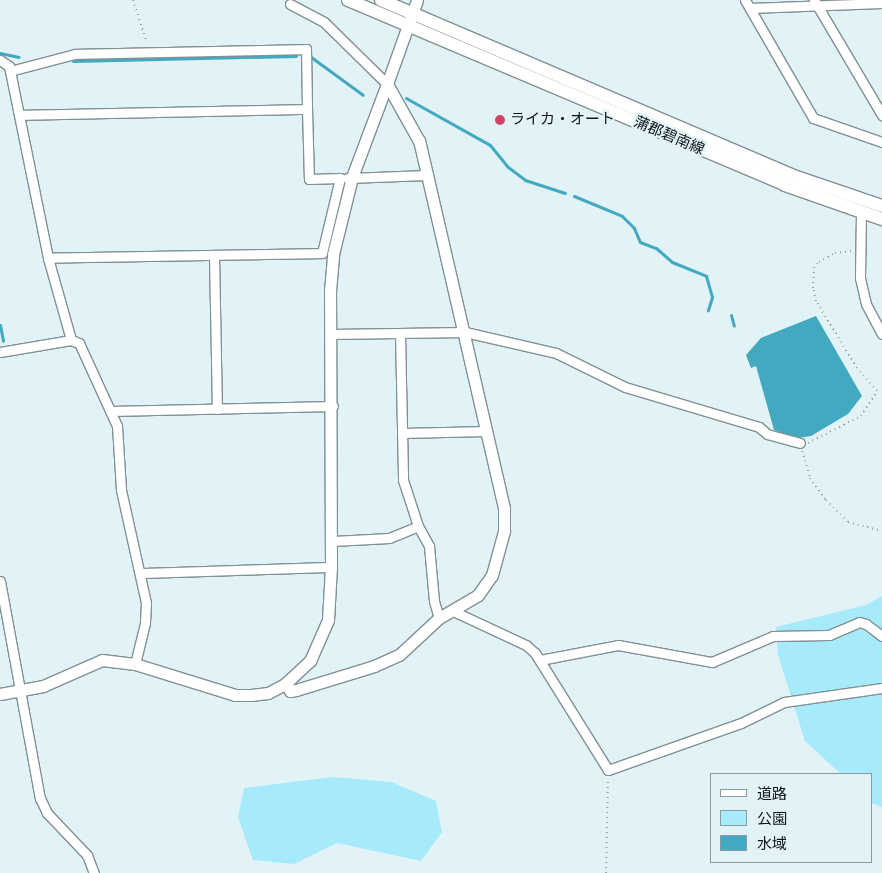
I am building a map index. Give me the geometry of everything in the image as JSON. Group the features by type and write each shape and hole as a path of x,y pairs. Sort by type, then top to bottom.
{"main road":[{"name":"蒲郡碧南線","path":"348,0 410,19 791,175 882,206"},
{"name":"蒲郡碧南線","path":"381,0 410,19 785,185 882,219"}],"street":[{"path":"0,694 20,692 43,686 102,660 135,664 235,695 268,693 286,683 310,661 322,638 328,620 333,541 331,334 333,254 352,177 417,0"},
{"path":"815,2 882,115"},
{"path":"881,2 748,4 813,118 882,142"},
{"path":"286,683 290,691 296,690 374,666 399,655 439,618 478,595 492,575 504,531 504,508 465,332 428,176 414,127 387,84 324,22 290,4"},
{"path":"10,71 75,54 306,49 309,179 428,176"},
{"path":"0,60 10,71 48,258 72,340"},
{"path":"18,115 307,109"},
{"path":"48,258 322,252 340,178"},
{"path":"860,212 859,250 866,304 882,334"},
{"path":"214,255 217,408"},
{"path":"331,334 465,332 556,354 625,387 759,427 767,434 800,443"},
{"path":"400,333 403,480 418,526 431,553 434,601 439,618"},
{"path":"0,352 72,340 79,343 117,426 121,490 146,603 145,623 135,664"},
{"path":"110,411 333,406"},
{"path":"402,433 487,431"},
{"path":"333,541 389,538 418,526"},
{"path":"140,573 331,568"},
{"path":"0,581 3,612 40,798 47,813 86,855 94,873"},
{"path":"453,611 526,645 540,660 608,770 741,723 784,702 882,688"},
{"path":"540,660 618,645 712,662 773,636 829,635 859,622 866,624 882,636"}],"path":[{"path":"133,0 144,27 149,53"},
{"path":"859,250 835,253 818,262 814,268 813,288 816,301 857,368 877,391 882,394"},
{"path":"877,391 861,416 809,443 800,443 810,478 826,500 848,522 882,531"},
{"path":"606,873 608,770"}],"green space":[{"path":"882,596 882,807 872,803 872,773 840,773 805,741 778,655 776,627 866,605"},
{"path":"333,777 391,782 436,801 442,832 421,861 337,843 294,864 253,860 238,817 244,788"}],"water":[{"path":"816,316 862,396 848,414 811,436 798,438 774,430 756,366 751,368 746,355 761,338"}],"waterway":[{"path":"0,53 19,57"},
{"path":"73,61 296,56"},
{"path":"311,57 363,95"},
{"path":"406,98 490,145 508,167 525,180 565,193"},
{"path":"574,196 622,216 634,228 640,242 656,248 672,262 706,276 712,297 708,310"},
{"path":"731,315 734,326"},
{"path":"0,325 3,341"}],"place":[{"name":"ライカ・オート","path":"500,120"}]}
